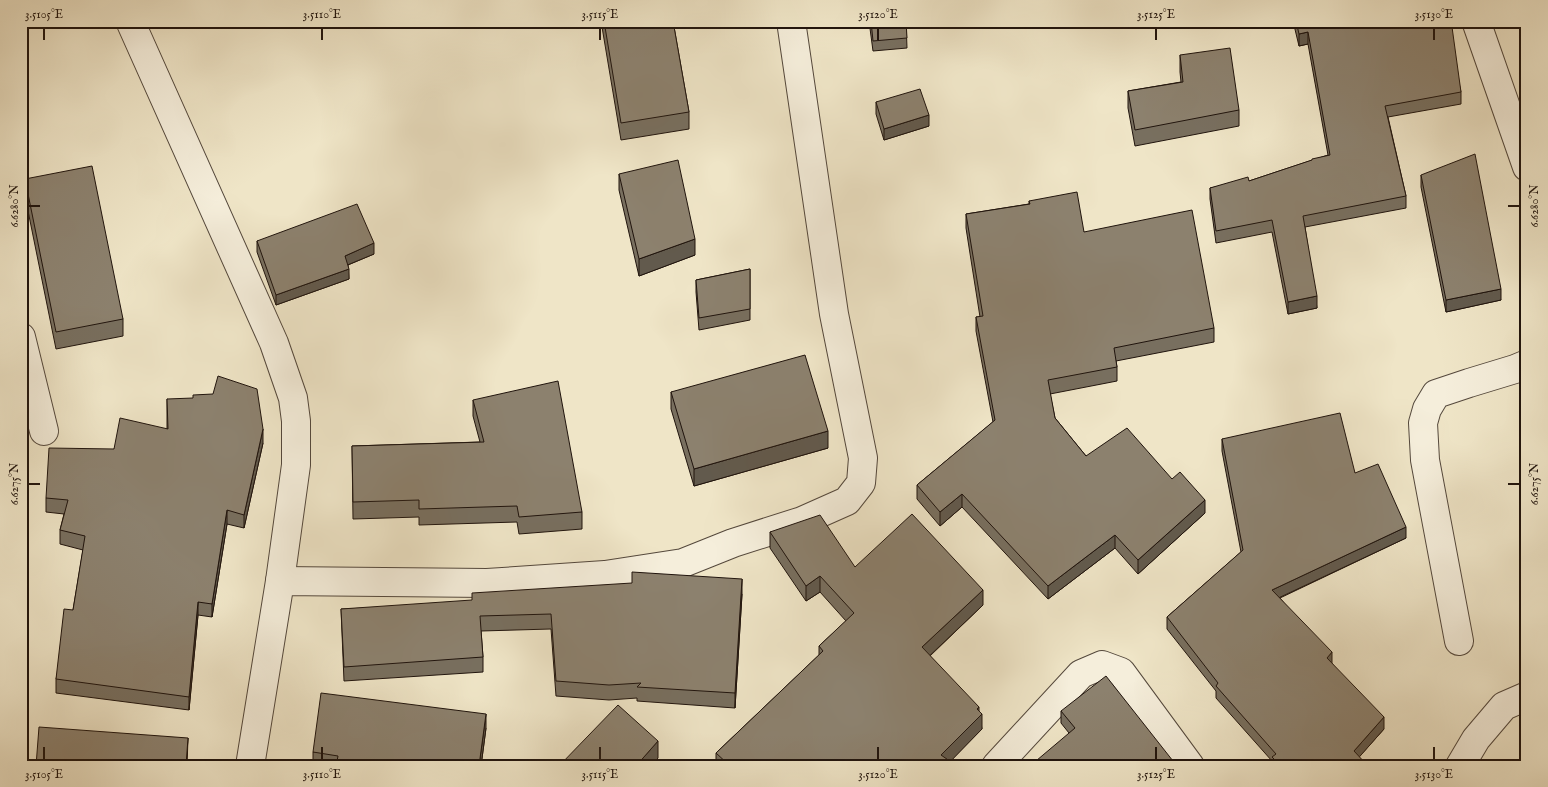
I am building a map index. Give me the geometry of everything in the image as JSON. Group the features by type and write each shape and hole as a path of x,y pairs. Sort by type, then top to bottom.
{"street":[{"path":"130,21 274,343 293,398 296,421 296,464 280,581 250,766"},
{"path":"280,581 487,583 614,573 683,564 732,544 802,521 847,501 861,483 863,458 834,314 791,21"},
{"path":"1476,21 1527,166"},
{"path":"21,336 44,431"},
{"path":"1459,641 1425,460 1422,423 1436,394 1527,364"},
{"path":"996,766 1081,674 1102,665 1121,672 1190,766"},
{"path":"1460,766 1476,739 1504,706 1527,696"}],"building":[{"path":"604,21 673,21 689,112 621,123"},
{"path":"871,21 906,21 907,38 873,41"},
{"path":"1296,21 1445,21 1447,28 1452,27 1461,92 1385,106 1406,196 1303,216 1317,296 1288,302 1272,220 1216,231 1210,188 1248,177 1249,181 1312,159 1330,155 1308,32 1299,34"},
{"path":"1230,48 1239,110 1135,130 1128,91 1183,82 1180,55"},
{"path":"920,89 929,115 884,129 876,102"},
{"path":"1475,154 1501,289 1446,300 1421,175"},
{"path":"678,160 695,239 639,259 619,174"},
{"path":"92,166 123,319 56,332 25,179"},
{"path":"1077,192 1084,232 1192,210 1214,328 1114,348 1117,367 1048,380 1055,418 1086,456 1127,428 1172,479 1180,472 1205,500 1138,560 1115,535 1048,586 962,494 940,512 917,485 995,420 976,317 983,316 966,214 1030,204 1029,201"},
{"path":"357,204 374,243 345,256 349,269 276,295 257,241"},
{"path":"750,269 750,309 699,318 696,280"},
{"path":"805,355 828,431 694,469 671,392"},
{"path":"218,376 257,389 263,429 244,515 227,510 212,604 198,602 189,697 56,679 64,609 73,610 85,536 60,530 68,500 46,498 49,448 114,449 120,418 168,429 167,399 193,398 193,395 213,394"},
{"path":"558,381 582,512 519,517 517,506 419,509 419,500 353,502 352,446 484,442 473,400"},
{"path":"1340,413 1355,473 1378,464 1406,527 1272,590 1332,652 1327,658 1384,717 1354,751 1368,766 1281,766 1272,757 1276,754 1216,686 1218,683 1167,617 1243,550 1222,439"},
{"path":"912,514 983,590 922,647 979,707 977,709 982,714 941,755 954,764 952,766 912,766 905,761 900,766 729,766 716,753 823,651 819,646 854,613 820,576 806,586 770,532 820,515 855,567"},
{"path":"632,572 742,579 735,693 637,687 641,683 609,685 556,681 551,614 480,616 483,657 344,667 341,609 472,600 472,593 632,583"},
{"path":"1106,676 1173,761 1167,766 1030,766 1075,728 1061,711"},
{"path":"321,693 486,714 479,766 336,766 338,756 313,752"},
{"path":"618,705 658,741 636,766 559,766"},
{"path":"39,727 188,738 186,766 36,766"}]}
